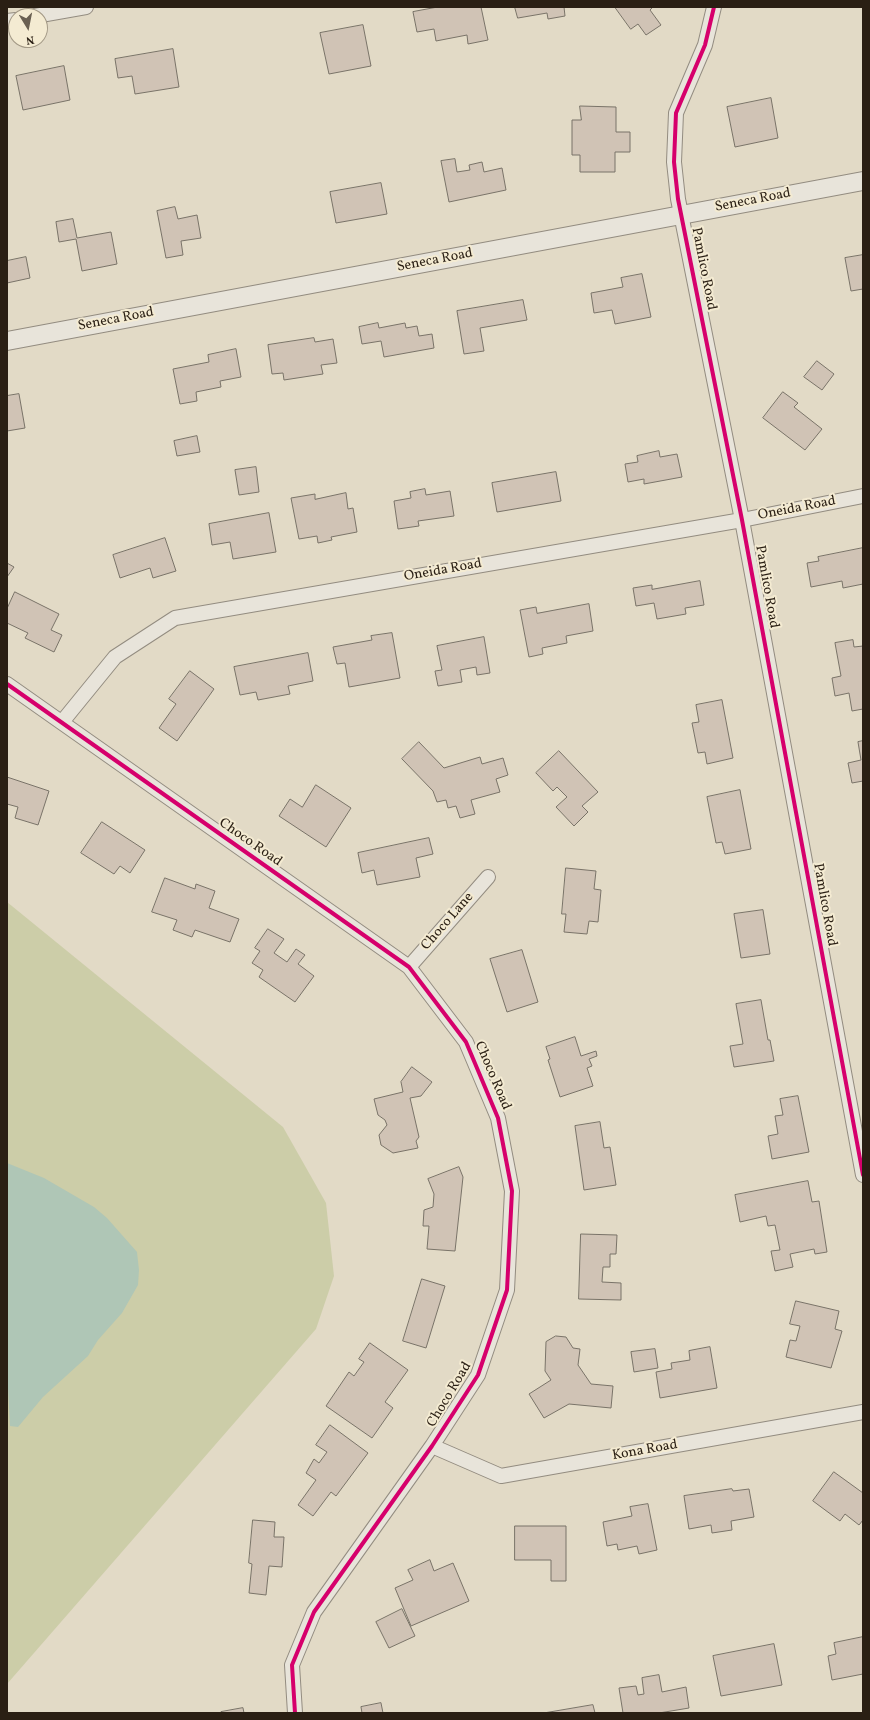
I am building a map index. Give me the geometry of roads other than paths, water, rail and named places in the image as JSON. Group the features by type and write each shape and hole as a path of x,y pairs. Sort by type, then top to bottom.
{"street":[{"path":"48,14 86,7"},
{"name":"Pamlico Road","path":"714,7 705,45 676,113 674,162 681,214 742,520 863,1175"},
{"name":"Seneca Road","path":"7,340 863,181"},
{"name":"Oneida Road","path":"62,722 115,657 175,618 742,520 863,496"},
{"name":"Choco Road","path":"7,684 251,858 409,967 466,1042 498,1118 512,1191 507,1290 478,1375 432,1446 314,1612 292,1665 295,1713"},
{"name":"Choco Lane","path":"409,967 488,877"},
{"name":"Kona Road","path":"432,1446 501,1476 863,1412"}]}
